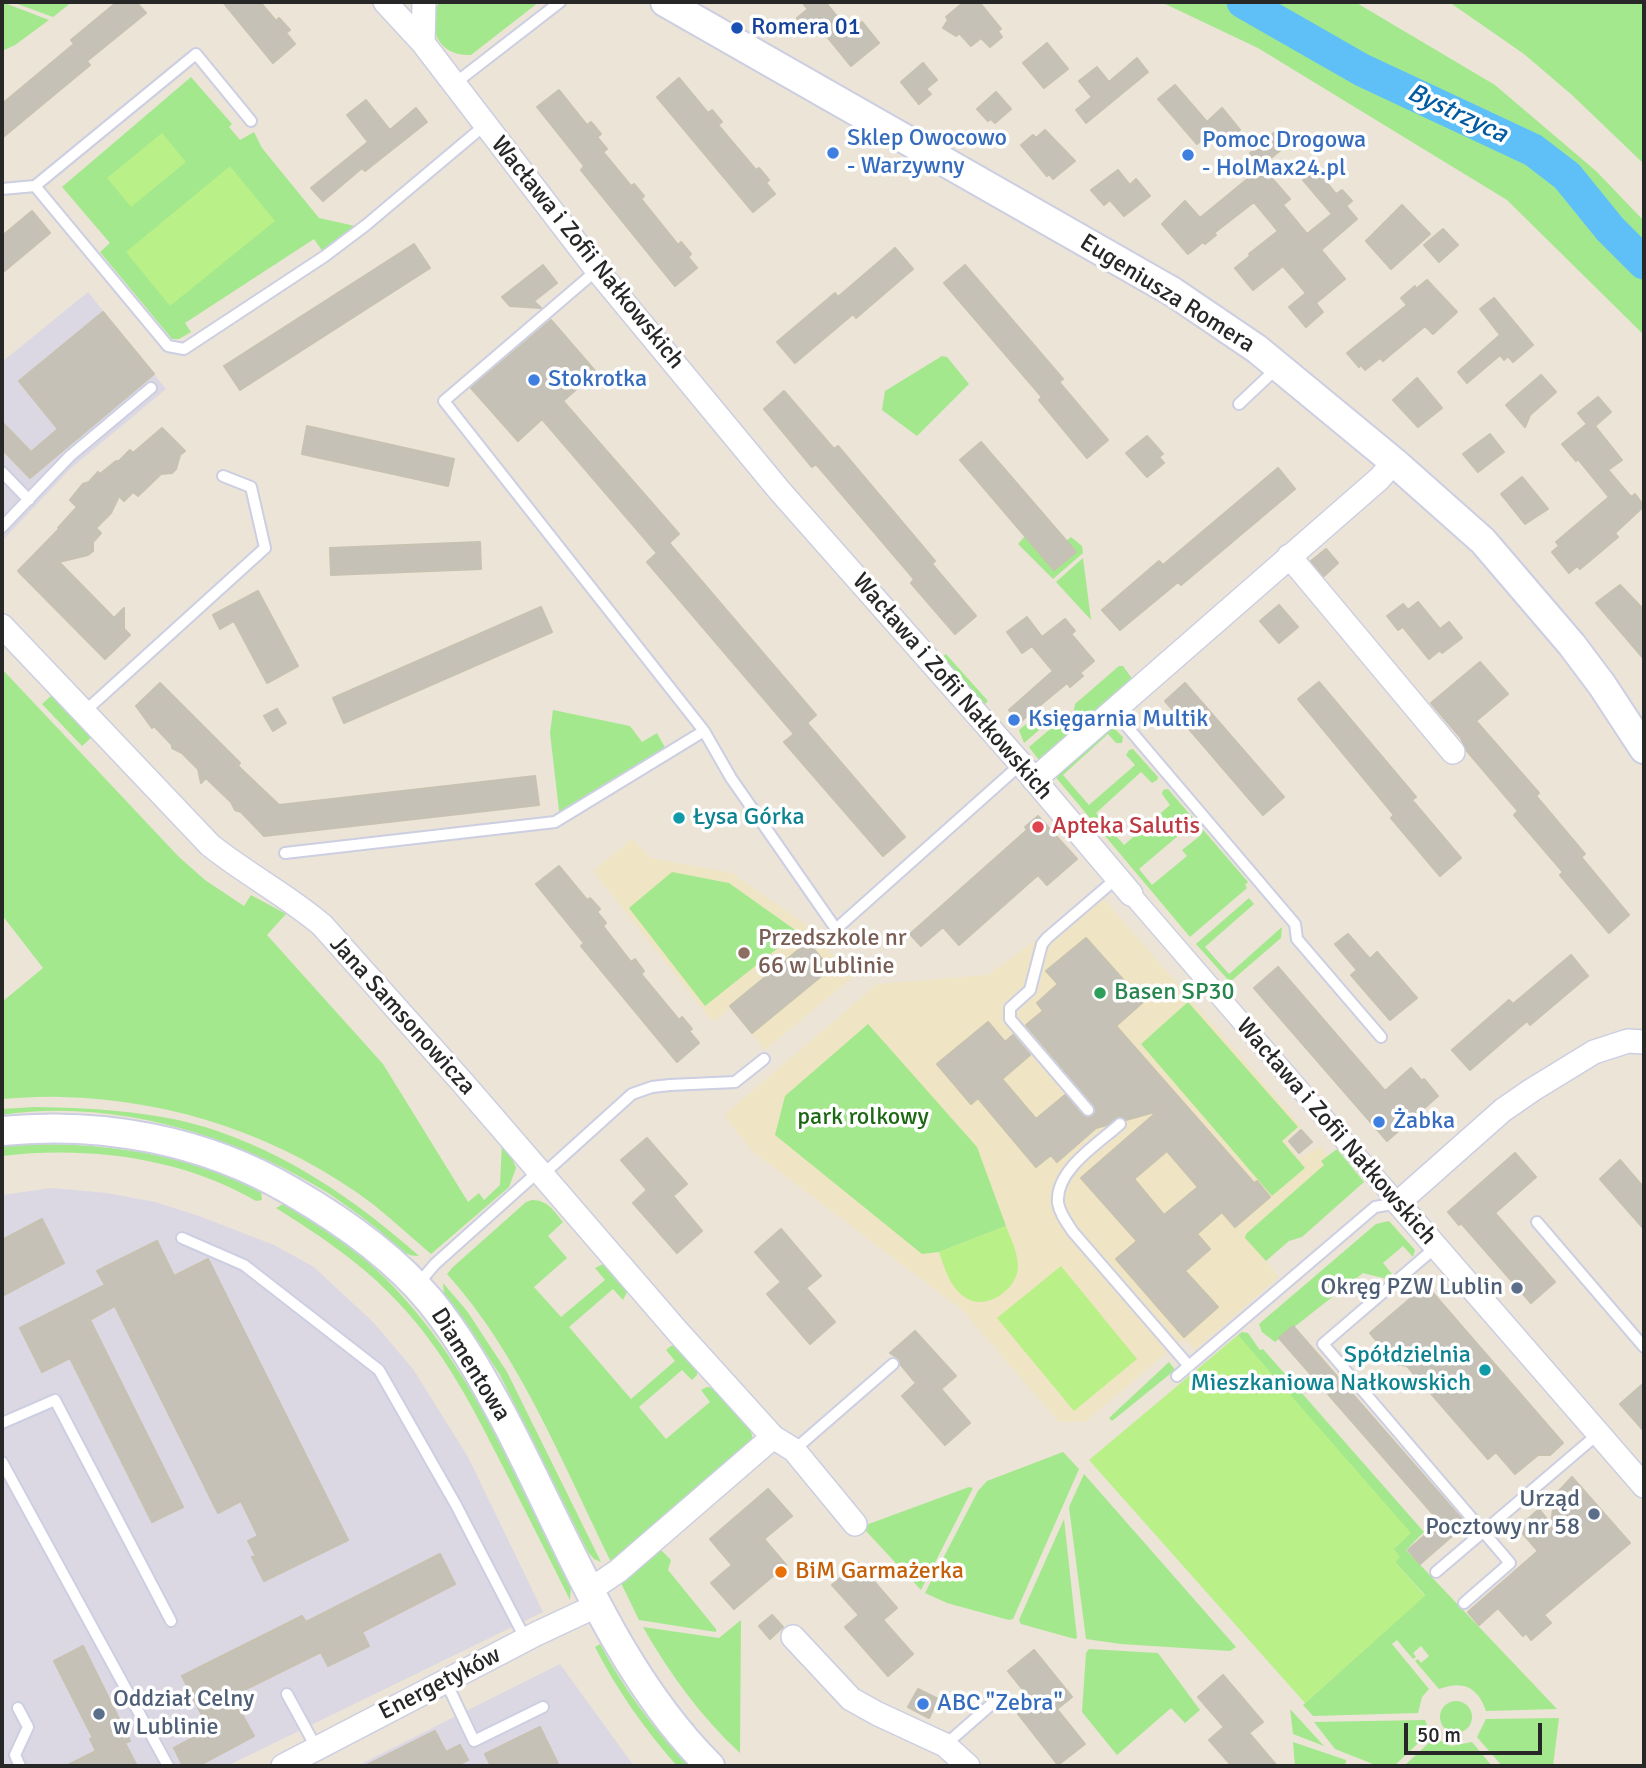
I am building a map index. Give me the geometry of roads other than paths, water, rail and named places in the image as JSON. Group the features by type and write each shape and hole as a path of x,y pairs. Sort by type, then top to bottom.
{"street":[{"name":"Wacława i Zofii Nałkowskich","path":"385,2 423,43 597,270 779,490 1027,772 1644,1486"},
{"path":"423,43 425,2"},
{"name":"Eugeniusza Romera","path":"665,2 1181,298 1279,366 1468,526 1508,568 1584,660 1644,749"},
{"path":"1027,772 1112,710 1379,480 1394,462"},
{"path":"1289,556 1453,752"},
{"name":"Jana Samsonowicza","path":"2,626 210,845 322,925 773,1437 793,1450 855,1524"},
{"path":"1398,1203 1472,1136 1523,1096 1594,1052 1628,1041 1644,1042"},
{"name":"Diamentowa","path":"2,1131 80,1128 141,1135 172,1142 226,1159 277,1182 343,1222 373,1245 416,1286 449,1326 485,1381 594,1597 641,1683 672,1725 710,1766"},
{"name":"Energetyków","path":"300,1760 526,1640 594,1597 618,1571 773,1437"},
{"path":"793,1637 851,1699 945,1745 968,1766"}],"lane":[{"path":"454,84 560,2"},
{"path":"2,189 35,186 196,54 251,121"},
{"path":"35,186 168,346 184,349 325,256 485,125"},
{"path":"597,270 444,401 704,731 731,778 836,929 981,794 1027,772"},
{"path":"1239,404 1279,366"},
{"path":"2,527 70,456 150,388"},
{"path":"2,472 29,500"},
{"path":"83,713 265,548 251,487 223,476"},
{"path":"1112,710 1295,925 1297,939 1381,1037"},
{"path":"285,853 555,822 704,731"},
{"path":"1088,1110 1010,1019 1010,1008 1030,990 1042,944 1047,938 1124,886"},
{"path":"416,1286 435,1264 539,1171 550,1168 632,1094 670,1085 735,1082 764,1059"},
{"path":"1120,1124 1070,1170 1059,1194 1058,1205 1062,1217 1073,1232 1189,1366"},
{"path":"1177,1376 1375,1207 1398,1203"},
{"path":"1537,1222 1644,1347"},
{"path":"182,1238 244,1265 379,1370 456,1505 526,1640"},
{"path":"1436,1247 1323,1344 1510,1563 1464,1603"},
{"path":"793,1450 893,1364"},
{"path":"2,1423 55,1400 172,1621"},
{"path":"1436,1572 1598,1434"},
{"path":"2,1462 169,1766"},
{"path":"446,1682 474,1741 543,1707"},
{"path":"287,1694 300,1760"},
{"path":"945,1745 993,1703"},
{"path":"18,1708 27,1727 15,1755 20,1766"}],"waterway":[{"name":"Bystrzyca","path":"1243,2 1362,70 1533,150 1567,176 1610,229 1644,263"}],"place":[{"name":"Romera 01","path":"737,28"},
{"name":"Sklep Owocowo - Warzywny","path":"833,153"},
{"name":"Pomoc Drogowa - HolMax24.pl","path":"1188,155"},
{"name":"Stokrotka","path":"534,380"},
{"name":"Księgarnia Multik","path":"1014,720"},
{"name":"Łysa Górka","path":"679,818"},
{"name":"Apteka Salutis","path":"1038,827"},
{"name":"Przedszkole nr 66 w Lublinie","path":"744,953"},
{"name":"Basen SP30","path":"1100,993"},
{"name":"Żabka","path":"1379,1122"},
{"name":"Okręg PZW Lublin","path":"1517,1288"},
{"name":"Spółdzielnia Mieszkaniowa Nałkowskich","path":"1485,1370"},
{"name":"Urząd Pocztowy nr 58","path":"1594,1514"},
{"name":"BiM Garmażerka","path":"781,1572"},
{"name":"ABC \"Zebra\"","path":"923,1704"},
{"name":"Oddział Celny w Lublinie","path":"99,1714"}],"park label":[{"name":"park rolkowy","path":"863,1118"}]}
